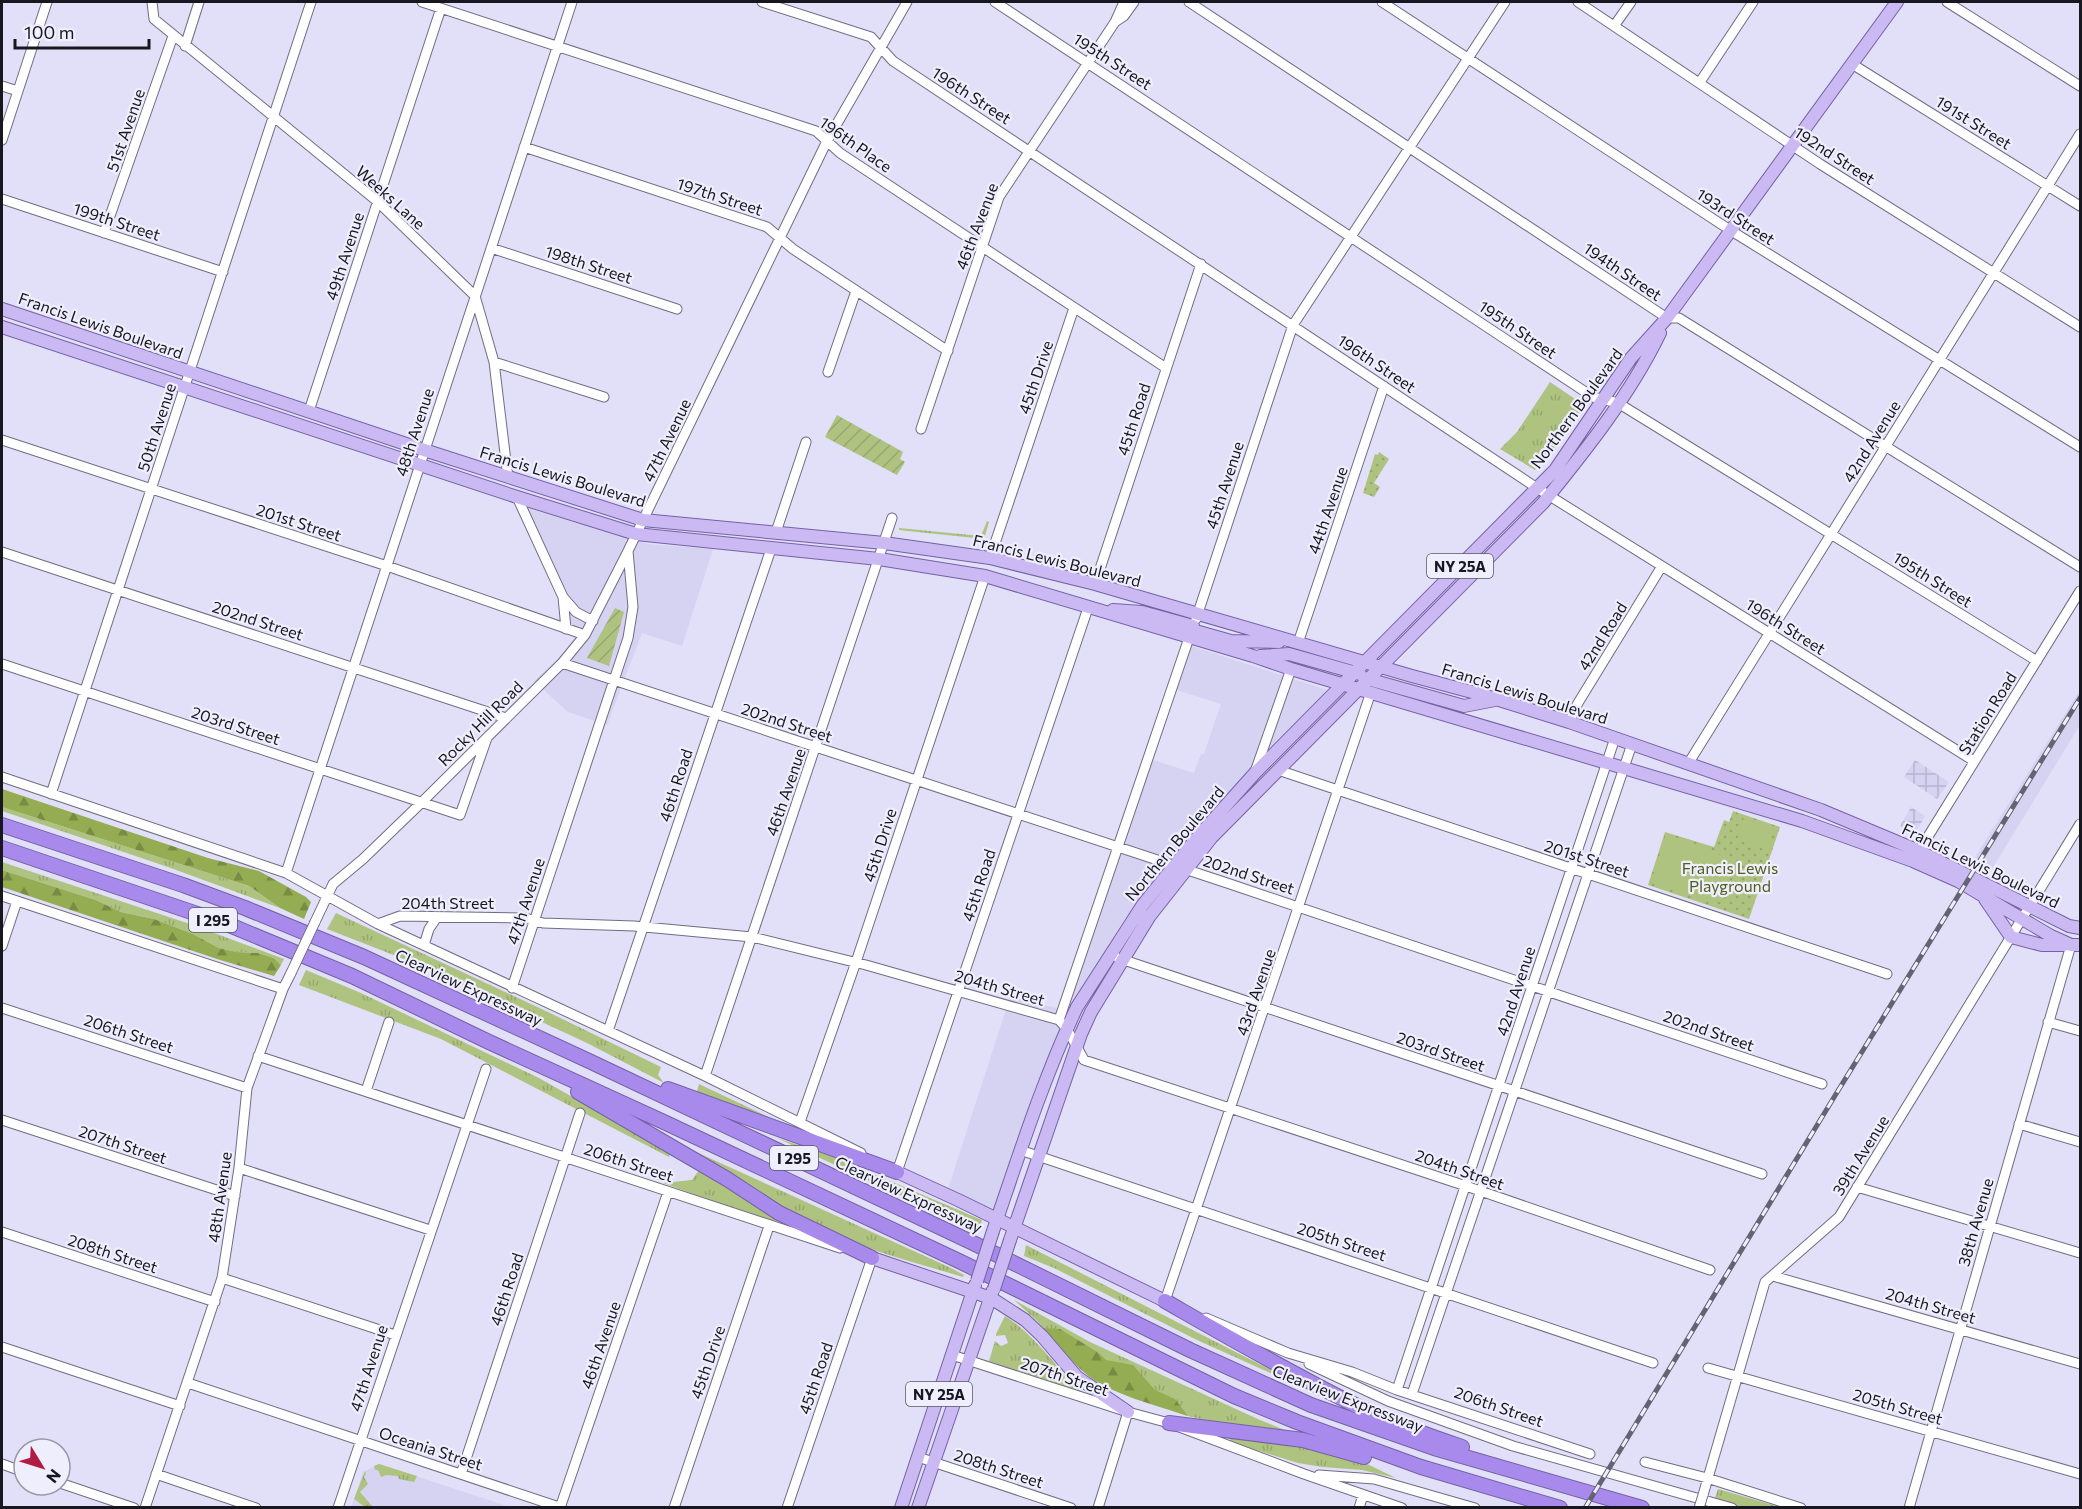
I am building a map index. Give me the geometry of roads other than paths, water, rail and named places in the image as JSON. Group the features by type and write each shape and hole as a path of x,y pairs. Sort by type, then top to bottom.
{"highway":[{"name":"Clearview Expressway","path":"2,825 183,885 293,926 589,1061 971,1242 1190,1350 1311,1405 1434,1448 1642,1508"},
{"name":"I 295","path":"2,848 227,924 352,976 961,1262 1234,1396 1356,1445 1421,1467 1560,1508"},
{"path":"489,1042 622,1116 779,1213 872,1258"},
{"path":"589,1061 897,1172"},
{"path":"1165,1301 1246,1348 1357,1406 1409,1428 1586,1492"},
{"path":"1169,1423 1303,1440 1525,1498"}],"main road":[{"name":"Northern Boulevard","path":"901,1508 993,1232 1006,1223 1039,1156 1091,1012 1180,868 1255,773 1555,470 1631,358 1667,318 1897,2"},
{"name":"Francis Lewis Boulevard","path":"2,309 508,478 643,520 884,543 990,558 1095,584 1253,656 1291,669 1348,680 1365,691 1802,820 1958,880 2051,936 2076,945"},
{"name":"Northern Boulevard","path":"918,1508 1010,1240 1006,1223 1020,1150 1063,1024 1077,1007 1142,906 1278,770 1365,691 1368,679 1546,499 1583,454 1644,365 1667,318"},
{"name":"Francis Lewis Boulevard","path":"2,327 516,497 636,534 879,560 985,576 1088,608 1298,643 1379,668 1499,700 1569,722 1821,810 1919,851 2070,926 2080,928"},
{"path":"1253,656 1289,654 1348,680 1360,677 1464,706 1499,700"},
{"path":"1348,680 1379,668"},
{"path":"1983,896 2011,937 2042,945 2076,945"},
{"path":"897,1172 1006,1223"},
{"name":"Clearview Expressway","path":"1006,1223 1165,1301"},
{"name":"206th Street","path":"872,1258 975,1286 992,1294 1042,1336 1077,1377 1128,1412"}],"street":[{"path":"2,140 47,2"},
{"name":"Weeks Lane","path":"152,2 154,19 377,201 475,296 494,362 508,478"},
{"path":"185,46 199,2"},
{"name":"50th Avenue","path":"51,794 311,2"},
{"name":"196th Place","path":"422,2 816,131 840,153 1166,368"},
{"name":"48th Avenue","path":"286,873 572,2"},
{"name":"196th Street","path":"762,2 871,37 893,61 1537,488 1546,499 1662,567 1974,761"},
{"name":"47th Avenue","path":"512,988 628,638 633,607 628,551 827,141 907,2"},
{"name":"195th Street","path":"995,2 1593,397 1618,403 2037,661"},
{"name":"46th Avenue","path":"921,429 999,197 1115,22 1124,2"},
{"name":"46th Avenue","path":"1115,22 1124,16 1134,2"},
{"name":"194th Street","path":"1189,2 1667,318 1679,318 2080,567"},
{"name":"193rd Street","path":"1382,2 1730,230 2080,447"},
{"name":"45th Avenue","path":"1063,1024 1118,847 1293,325 1505,2"},
{"name":"192nd Street","path":"1578,2 1792,145 2080,327"},
{"path":"1614,26 1631,2"},
{"path":"1700,82 1753,2"},
{"path":"1947,2 2080,86"},
{"name":"49th Avenue","path":"309,411 441,8"},
{"name":"51st Avenue","path":"104,233 173,36"},
{"name":"191st Street","path":"1852,64 2080,206"},
{"path":"2,86 18,91"},
{"name":"42nd Avenue","path":"1688,764 2080,134"},
{"name":"197th Street","path":"524,147 766,227 793,249 948,351"},
{"name":"199th Street","path":"2,199 223,272"},
{"name":"198th Street","path":"491,248 677,309"},
{"name":"45th Road","path":"1095,584 1201,264"},
{"path":"828,372 856,291"},
{"name":"45th Drive","path":"990,558 1074,308"},
{"path":"494,362 604,397"},
{"name":"44th Avenue","path":"1298,643 1384,386"},
{"name":"201st Street","path":"2,440 387,566 585,635"},
{"path":"776,532 806,442"},
{"path":"516,497 563,597 576,612 593,621"},
{"name":"46th Avenue","path":"705,1076 892,518"},
{"name":"46th Road","path":"609,1030 771,549"},
{"name":"Rocky Hill Road","path":"326,895 333,884 363,859 562,663 585,635 628,551"},
{"name":"202nd Street","path":"2,552 506,718"},
{"name":"42nd Road","path":"1569,722 1578,703 1662,567"},
{"name":"45th Drive","path":"800,1122 985,576"},
{"name":"Station Road","path":"1919,851 2080,591"},
{"path":"563,597 566,629"},
{"name":"45th Road","path":"897,1172 1088,608"},
{"name":"202nd Street","path":"562,663 1533,985 1822,1084"},
{"name":"203rd Street","path":"2,664 460,815 488,736"},
{"path":"1255,773 1291,669"},
{"name":"43rd Avenue","path":"1165,1301 1338,791 1365,691"},
{"name":"42nd Avenue","path":"1397,1390 1615,738"},
{"name":"42nd Avenue","path":"1412,1394 1632,744"},
{"name":"201st Street","path":"1278,770 1887,974"},
{"name":"Clearview Expressway","path":"2,777 286,873 378,924 512,988 609,1030 800,1122 897,1172"},
{"name":"39th Avenue","path":"1699,1508 1765,1282 1839,1216 2080,824"},
{"name":"48th Avenue","path":"145,1508 222,1278 239,1168 247,1088 283,989 326,895"},
{"path":"2,896 283,989"},
{"path":"2,946 17,901"},
{"name":"204th Street","path":"378,924 400,916 525,918 543,923 644,927 752,937 856,962 958,990 1063,1024 1084,1060 1466,1186 1710,1270"},
{"path":"424,945 429,929 437,917"},
{"name":"38th Avenue","path":"1909,1508 2048,1022 2076,945"},
{"name":"203rd Street","path":"1110,955 1762,1174"},
{"name":"206th Street","path":"2,1008 247,1088"},
{"path":"366,1091 389,1022"},
{"path":"2048,1022 2080,1031"},
{"name":"206th Street","path":"258,1056 872,1258"},
{"name":"47th Avenue","path":"338,1508 486,1068"},
{"name":"46th Road","path":"461,1474 580,1113"},
{"name":"207th Street","path":"2,1120 235,1196"},
{"path":"2019,1124 2080,1142"},
{"name":"205th Street","path":"1020,1150 1448,1292 1653,1363"},
{"path":"239,1168 430,1230"},
{"path":"1857,1187 2080,1253"},
{"name":"46th Avenue","path":"560,1507 668,1192"},
{"name":"45th Drive","path":"674,1508 769,1226"},
{"name":"208th Street","path":"2,1232 215,1302"},
{"name":"45th Road","path":"787,1508 872,1258"},
{"name":"204th Street","path":"1773,1276 2080,1364"},
{"path":"222,1278 395,1335"},
{"name":"Clearview Expressway","path":"1165,1301 1288,1353 1352,1372 1397,1390"},
{"path":"2,1347 180,1406"},
{"path":"1288,1353 1388,1401 1513,1446 1732,1508"},
{"name":"207th Street","path":"952,1355 1169,1423"},
{"name":"205th Street","path":"1708,1368 2080,1474"},
{"name":"Oceania Street","path":"188,1383 560,1507"},
{"name":"206th Street","path":"1397,1390 1590,1454"},
{"path":"1098,1508 1128,1412"},
{"path":"1169,1423 1364,1495 1376,1504 1402,1508"},
{"name":"208th Street","path":"918,1456 1071,1508"},
{"path":"1646,1462 1707,1478 1801,1508"},
{"path":"156,1474 256,1508"},
{"path":"1304,1474 1374,1479 1475,1508"},
{"path":"72,1487 134,1508"},
{"path":"1359,1508 1364,1495"}],"railway":[{"path":"1585,1508 2080,698"}],"park label":[{"name":"Francis Lewis Playground","path":"1730,876"}]}
